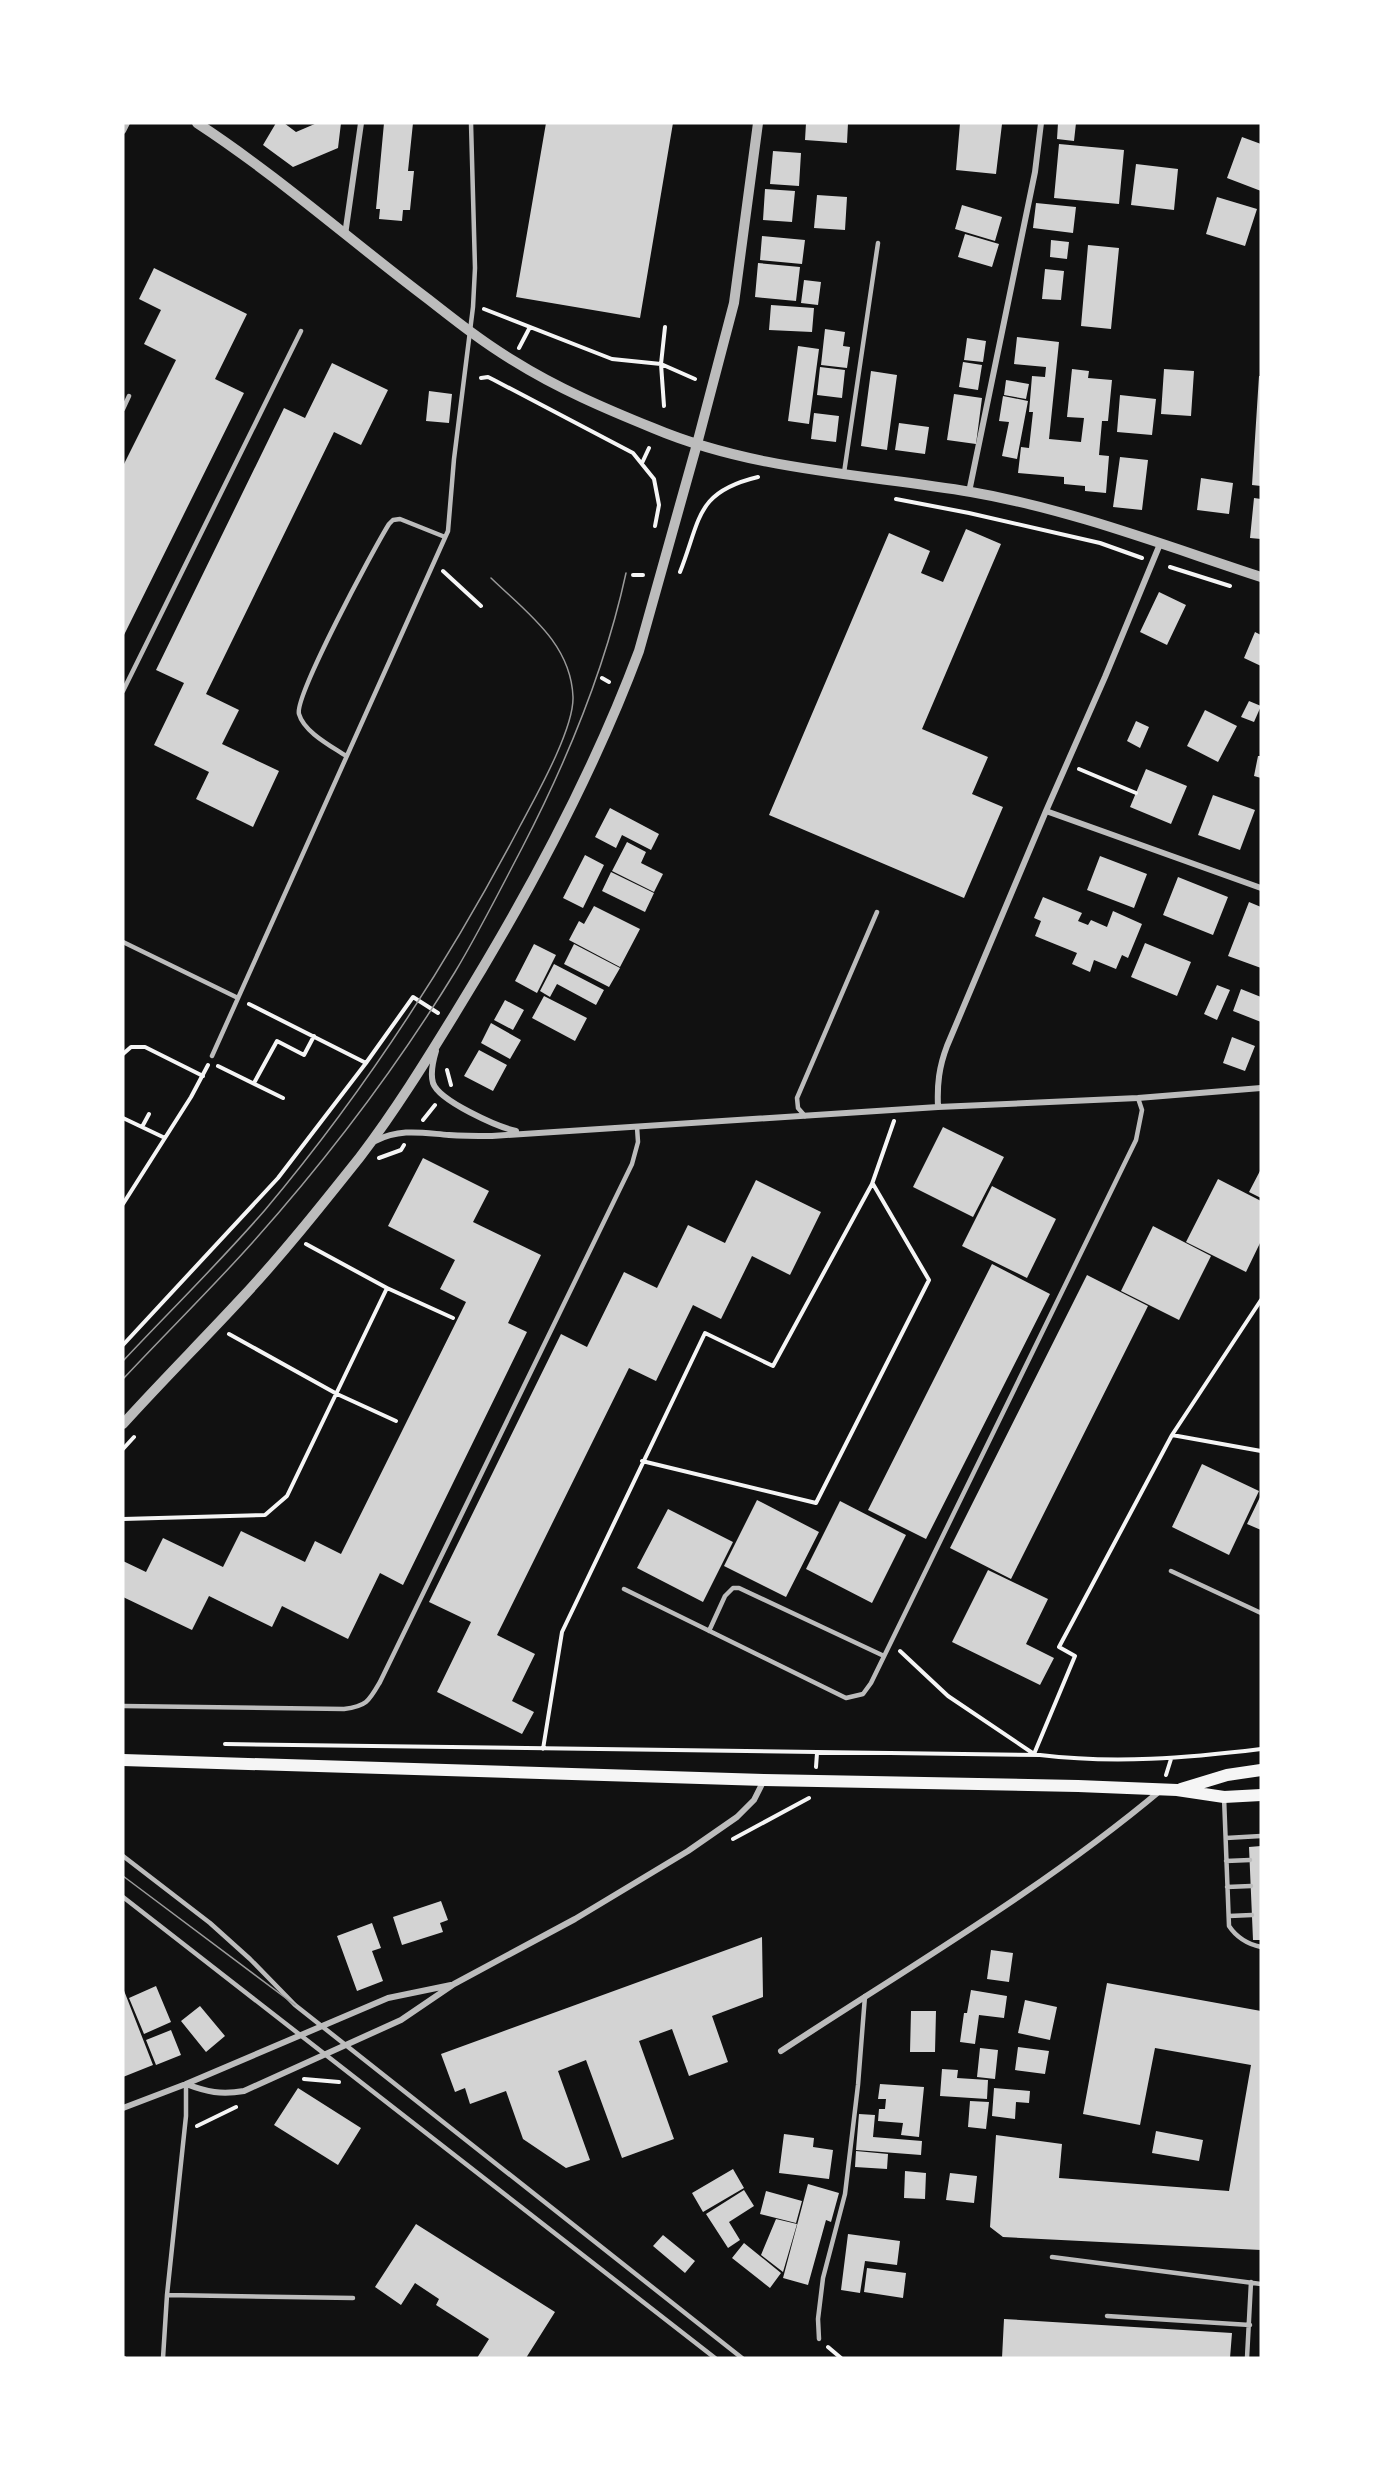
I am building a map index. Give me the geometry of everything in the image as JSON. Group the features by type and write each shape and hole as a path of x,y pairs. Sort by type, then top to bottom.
{"main road":[{"path":"123,1760 764,1780 1161,1789 1224,1797 1261,1795"},
{"path":"1177,1790 1227,1775 1261,1770"}],"street":[{"path":"123,131 127,123"},
{"path":"197,123 249,159 471,332 513,361 634,420 698,444 747,459 844,476 969,492 1074,517 1261,577"},
{"path":"345,235 361,123"},
{"path":"123,1424 241,1299 369,1144 440,1038 484,966 544,859 626,686 650,614 698,444 734,303 758,123"},
{"path":"969,492 1035,172 1041,123"},
{"path":"938,1107 939,1065 1160,544"},
{"path":"1046,811 1261,888"},
{"path":"440,1038 432,1064 433,1083 436,1089 442,1096 465,1108 520,1132"},
{"path":"369,1144 396,1133 415,1131 466,1137 898,1109 1138,1098 1261,1088"},
{"path":"186,2084 210,2093 244,2091 401,2020 454,1984 575,1919 688,1851 748,1807 759,1792 764,1780"},
{"path":"781,2051 995,1913 1125,1820 1161,1789"},
{"path":"123,2108 186,2084 388,1998 454,1984"}],"lane":[{"path":"212,1056 448,531 454,459 471,332 475,268 471,123"},
{"path":"844,476 878,243"},
{"path":"123,691 300,332"},
{"path":"123,409 129,396"},
{"path":"346,756 318,736 301,720 299,706 312,673 384,531 393,520 400,519 445,537"},
{"path":"805,1116 798,1108 797,1098 877,912"},
{"path":"123,942 238,998"},
{"path":"624,1589 846,1698 854,1698 863,1694 871,1683 1136,1140 1142,1110 1138,1098"},
{"path":"123,1707 344,1708 366,1704 385,1671 632,1164 638,1142 637,1127"},
{"path":"1171,1571 1261,1613"},
{"path":"709,1631 725,1596 733,1588 739,1588 884,1656"},
{"path":"1224,1797 1229,1926 1234,1934 1244,1941 1261,1947"},
{"path":"1226,1838 1261,1836"},
{"path":"123,1856 210,1923 250,1959 295,2006 742,2358"},
{"path":"1226,1861 1250,1860"},
{"path":"1227,1887 1251,1886"},
{"path":"123,1897 715,2358"},
{"path":"1229,1916 1252,1915"},
{"path":"819,2339 818,2319 822,2278 844,2194 858,2085 865,1996"},
{"path":"163,2358 167,2295 186,2116 186,2084"},
{"path":"1052,2258 1261,2284"},
{"path":"1247,2358 1251,2282"},
{"path":"167,2295 353,2298"},
{"path":"1107,2316 1250,2325"}],"path":[{"path":"480,308 612,359 661,364 695,379"},
{"path":"518,350 530,327"},
{"path":"664,406 661,364 665,327"},
{"path":"500,383 506,373"},
{"path":"481,378 488,377 633,453 654,479 659,505 653,537"},
{"path":"642,463 648,448"},
{"path":"679,574 705,506 719,491 734,483 763,476"},
{"path":"890,498 969,513 1100,543 1142,559"},
{"path":"434,562 481,606"},
{"path":"641,581 646,566"},
{"path":"1170,567 1233,587"},
{"path":"633,575 643,575"},
{"path":"606,692 613,672"},
{"path":"602,678 609,682"},
{"path":"1067,764 1136,793"},
{"path":"123,1345 278,1178 413,997 440,1015 446,1005"},
{"path":"238,998 366,1063"},
{"path":"254,1083 277,1041 304,1055 314,1036"},
{"path":"123,1054 131,1047 145,1047 203,1076"},
{"path":"123,1204 203,1076 210,1061 283,1098"},
{"path":"543,1749 562,1632 705,1333 773,1366 872,1184 898,1109"},
{"path":"142,1127 149,1114"},
{"path":"123,1118 165,1138"},
{"path":"642,1461 816,1503 929,1280 872,1184"},
{"path":"305,1244 387,1288 453,1318"},
{"path":"123,1519 265,1515 287,1496 387,1288"},
{"path":"1034,1754 1075,1656 1059,1647 1172,1435 1261,1300"},
{"path":"161,1305 165,1309"},
{"path":"228,1334 337,1394 396,1421"},
{"path":"1172,1435 1261,1451"},
{"path":"890,1643 948,1696 1034,1754 1040,1755"},
{"path":"216,1744 1040,1755 1122,1761 1208,1756 1261,1749"},
{"path":"295,2078 342,2082"}],"building":[{"path":"276,123 284,123 296,132 317,123 341,123 338,148 293,167 263,145"},
{"path":"384,123 413,123 408,171 414,171 410,210 403,210 402,221 379,219 380,209 376,209"},
{"path":"546,123 673,123 640,318 516,297"},
{"path":"806,123 848,123 847,143 805,140"},
{"path":"960,123 1002,124 996,174 956,170"},
{"path":"1058,123 1076,123 1074,141 1057,139"},
{"path":"1242,137 1261,144 1261,191 1227,178"},
{"path":"1059,144 1124,150 1119,204 1054,198"},
{"path":"773,151 801,153 799,186 770,184"},
{"path":"1136,164 1178,169 1174,210 1131,205"},
{"path":"765,189 795,191 792,222 763,220"},
{"path":"817,195 847,197 845,230 814,228"},
{"path":"1217,197 1257,209 1245,246 1206,234"},
{"path":"1036,203 1076,207 1073,233 1033,228"},
{"path":"962,205 1002,217 995,241 955,229"},
{"path":"965,234 999,244 992,267 958,257"},
{"path":"762,236 805,240 802,264 760,260"},
{"path":"1051,240 1069,242 1067,259 1050,257"},
{"path":"1088,245 1119,248 1111,329 1081,326"},
{"path":"758,263 800,267 796,301 755,297"},
{"path":"154,268 247,314 215,379 244,393 123,637 123,466 176,360 144,344 161,310 139,299"},
{"path":"1045,269 1064,271 1061,300 1042,299"},
{"path":"804,280 821,282 818,305 801,303"},
{"path":"771,305 814,308 812,332 769,330"},
{"path":"825,329 845,332 843,346 850,347 847,368 821,365"},
{"path":"1017,337 1059,342 1049,439 1081,442 1084,418 1067,417 1072,369 1089,371 1088,378 1112,380 1108,421 1102,421 1099,455 1109,456 1106,493 1085,491 1085,486 1064,484 1064,477 1018,473 1021,447 1029,448 1033,412 1029,412 1032,376 1045,377 1046,367 1014,364"},
{"path":"967,338 986,341 983,362 964,360"},
{"path":"798,346 819,349 809,424 788,421"},
{"path":"963,362 982,365 978,390 959,387"},
{"path":"332,363 388,390 361,445 334,432 206,694 239,710 222,744 279,771 253,827 196,799 209,772 154,745 184,683 156,670 284,408 305,418"},
{"path":"820,367 845,370 842,398 817,395"},
{"path":"1164,369 1194,371 1191,416 1161,414"},
{"path":"871,371 897,375 887,450 861,446"},
{"path":"1259,376 1261,376 1261,486 1252,485"},
{"path":"1006,380 1029,384 1026,399 1004,395"},
{"path":"429,391 452,394 449,423 426,421"},
{"path":"954,394 982,398 976,444 947,440"},
{"path":"1120,395 1156,399 1152,435 1117,432"},
{"path":"1003,396 1028,401 1017,459 1002,456 1009,422 999,421"},
{"path":"814,413 839,416 836,442 811,439"},
{"path":"899,423 929,427 925,454 895,450"},
{"path":"1120,457 1148,460 1142,510 1113,507"},
{"path":"1201,478 1233,483 1229,514 1197,510"},
{"path":"1254,498 1261,499 1261,539 1250,538"},
{"path":"966,529 1001,544 922,729 988,757 972,794 1003,807 964,898 769,815 889,533 930,551 921,573 943,582"},
{"path":"1159,592 1186,605 1167,645 1140,632"},
{"path":"1255,632 1261,635 1261,666 1244,658"},
{"path":"1249,701 1261,706 1254,722 1241,717"},
{"path":"1205,710 1237,726 1218,762 1187,746"},
{"path":"1136,721 1149,727 1140,748 1127,741"},
{"path":"1258,756 1261,756 1261,778 1254,776"},
{"path":"1146,769 1187,786 1171,824 1130,807"},
{"path":"1213,795 1255,810 1240,850 1198,835"},
{"path":"610,808 659,834 651,850 622,835 616,848 595,837"},
{"path":"627,842 646,852 641,863 663,874 654,892 612,871"},
{"path":"585,855 604,865 583,908 563,898"},
{"path":"1100,856 1147,874 1134,908 1087,890"},
{"path":"611,872 654,893 645,912 602,891"},
{"path":"1178,877 1228,897 1213,935 1163,915"},
{"path":"1043,897 1082,913 1078,921 1088,925 1091,920 1107,927 1113,911 1142,924 1128,958 1122,955 1116,969 1094,960 1090,972 1072,964 1077,953 1035,936 1041,921 1034,918"},
{"path":"1249,902 1261,907 1261,968 1228,956"},
{"path":"594,906 640,929 620,967 569,940 579,921 584,924"},
{"path":"1145,943 1191,962 1177,996 1131,977"},
{"path":"534,944 556,955 537,993 515,981"},
{"path":"574,944 620,968 609,987 564,964"},
{"path":"554,964 604,990 596,1005 557,984 550,997 540,991"},
{"path":"1217,985 1230,990 1217,1020 1204,1014"},
{"path":"1241,989 1261,997 1261,1022 1233,1011"},
{"path":"544,996 587,1018 575,1041 532,1018"},
{"path":"505,1000 524,1010 513,1030 494,1020"},
{"path":"491,1023 521,1040 510,1059 481,1043"},
{"path":"1232,1037 1255,1046 1245,1071 1223,1063"},
{"path":"479,1050 507,1065 493,1091 464,1076"},
{"path":"943,1127 1004,1157 973,1217 913,1187"},
{"path":"423,1158 489,1191 473,1222 541,1255 508,1323 527,1332 403,1585 380,1573 348,1639 282,1606 272,1627 209,1596 192,1630 123,1597 123,1561 146,1572 163,1538 223,1567 241,1531 305,1562 315,1541 341,1554 466,1302 440,1289 455,1260 388,1226"},
{"path":"1261,1169 1261,1198 1249,1192"},
{"path":"1218,1179 1261,1201 1261,1241 1246,1272 1186,1242"},
{"path":"756,1180 821,1212 790,1275 752,1256 721,1319 693,1305 656,1381 629,1368 497,1635 535,1654 512,1701 534,1712 522,1734 437,1692 471,1622 429,1602 561,1334 587,1347 624,1272 657,1288 688,1225 725,1243"},
{"path":"992,1186 1056,1219 1027,1278 962,1246"},
{"path":"1153,1226 1211,1256 1179,1320 1121,1291"},
{"path":"992,1264 1050,1294 926,1539 868,1510"},
{"path":"1087,1275 1148,1306 1011,1579 950,1548"},
{"path":"1202,1464 1259,1491 1229,1555 1172,1527"},
{"path":"1261,1495 1261,1530 1247,1524"},
{"path":"757,1500 819,1532 786,1597 724,1566"},
{"path":"840,1501 906,1535 872,1603 806,1569"},
{"path":"668,1509 733,1542 703,1602 637,1568"},
{"path":"988,1570 1048,1599 1026,1644 1054,1658 1040,1685 952,1642"},
{"path":"1261,1846 1261,1940 1253,1940 1249,1847"},
{"path":"441,1901 448,1920 440,1923 443,1932 402,1945 393,1917"},
{"path":"372,1923 381,1948 372,1951 383,1981 357,1991 337,1936"},
{"path":"762,1937 763,1997 712,2016 728,2062 689,2076 672,2029 639,2041 674,2139 622,2158 586,2060 558,2071 590,2160 566,2168 523,2139 506,2091 470,2104 465,2088 455,2092 441,2054"},
{"path":"991,1950 1013,1953 1009,1982 987,1979"},
{"path":"1107,1983 1261,2011 1261,2250 1003,2237 990,2227 996,2135 1062,2144 1059,2178 1229,2191 1251,2065 1155,2048 1140,2125 1083,2114"},
{"path":"156,1986 171,2022 144,2034 129,1998"},
{"path":"123,1988 153,2065 123,2077"},
{"path":"971,1990 1007,1996 1004,2018 979,2015 975,2044 960,2042 964,2013 967,2013"},
{"path":"1025,2000 1057,2007 1050,2040 1018,2033"},
{"path":"200,2006 225,2036 206,2052 181,2021"},
{"path":"911,2011 936,2011 935,2052 910,2052"},
{"path":"171,2030 181,2055 156,2065 146,2040"},
{"path":"1018,2047 1049,2051 1045,2074 1015,2070"},
{"path":"980,2048 998,2050 995,2079 977,2077"},
{"path":"942,2069 958,2070 957,2078 988,2080 987,2099 940,2096"},
{"path":"880,2084 924,2087 919,2137 901,2135 903,2123 878,2121 879,2109 885,2109 886,2099 878,2099"},
{"path":"298,2088 361,2128 338,2165 274,2125"},
{"path":"994,2088 1030,2091 1029,2103 1016,2102 1015,2119 992,2116"},
{"path":"970,2101 989,2102 986,2129 968,2127"},
{"path":"859,2114 875,2115 873,2137 922,2141 921,2155 856,2150"},
{"path":"1156,2131 1203,2140 1199,2161 1152,2153"},
{"path":"784,2134 814,2138 813,2147 833,2150 829,2179 779,2173"},
{"path":"856,2151 888,2154 887,2169 855,2167"},
{"path":"733,2169 744,2188 703,2212 692,2193"},
{"path":"905,2171 926,2173 925,2199 904,2198"},
{"path":"950,2173 977,2176 974,2203 946,2200"},
{"path":"808,2184 839,2193 831,2222 826,2220 808,2285 783,2278"},
{"path":"744,2190 754,2206 729,2222 740,2240 728,2248 706,2214"},
{"path":"766,2191 802,2201 796,2223 760,2214"},
{"path":"776,2219 797,2224 783,2272 761,2255"},
{"path":"416,2224 555,2312 526,2358 477,2358 489,2339 436,2305 439,2299 415,2283 401,2305 375,2287"},
{"path":"848,2234 900,2241 897,2265 865,2261 860,2293 841,2290"},
{"path":"663,2235 695,2261 685,2273 653,2246"},
{"path":"744,2243 781,2273 770,2288 732,2258"},
{"path":"867,2268 906,2273 903,2298 864,2292"},
{"path":"1004,2319 1232,2333 1230,2358 1002,2358"}],"tram line":[{"path":"123,1379 237,1259 308,1178 385,1077 455,972 522,848 569,748 596,680 626,573"},
{"path":"123,1361 265,1210 302,1165 371,1072 464,927 553,762 572,711 573,697 564,660 532,616 491,578"},
{"path":"123,1876 295,2005"}]}
